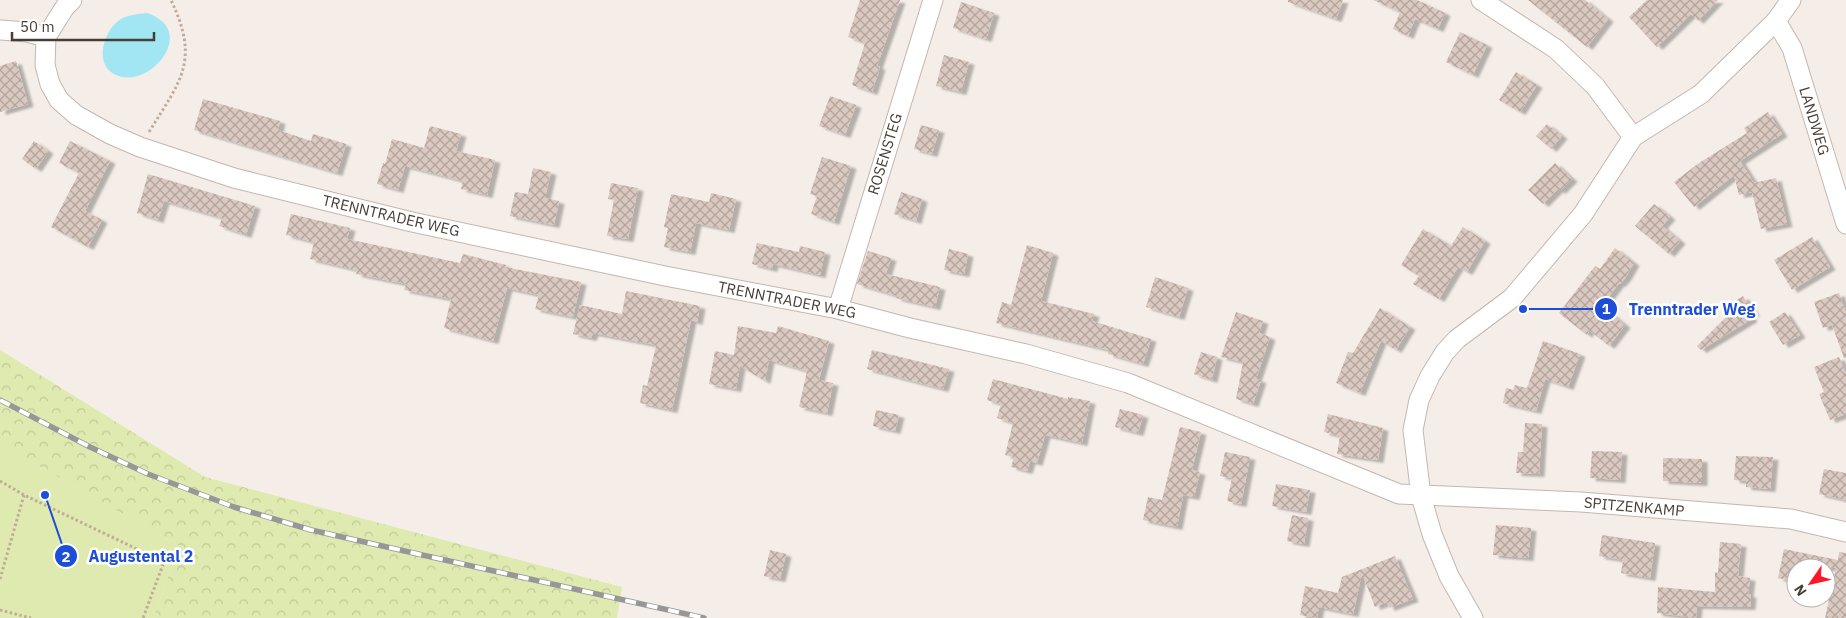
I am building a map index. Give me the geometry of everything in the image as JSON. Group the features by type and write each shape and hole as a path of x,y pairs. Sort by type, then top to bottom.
{"street":[{"path":"0,30 27,32 46,37 60,14 72,0"},
{"name":"ROSENSTEG","path":"838,308 933,0"},
{"path":"1481,0 1556,50 1595,86 1633,137"},
{"path":"1473,618 1449,576 1432,534 1421,496 1413,430 1419,400 1430,376 1445,352 1457,339 1512,298 1583,214 1633,137 1701,94 1776,20 1791,0"},
{"name":"LANDWEG","path":"1776,20 1792,48 1846,224"},
{"name":"TRENNTRADER WEG","path":"46,37 45,64 50,84 59,100 76,115 110,134 140,147 234,178 412,222 665,276 838,308 910,328 1026,354 1128,384 1399,494 1421,496"},
{"name":"SPITZENKAMP","path":"1421,496 1581,502 1791,519 1846,532"}],"path":[{"path":"140,147 171,96 185,68 187,45 182,26 171,0"},
{"path":"0,481 24,495 164,562 142,618"},
{"path":"0,579 24,495"},
{"path":"0,610 32,618"}],"green space":[{"path":"0,350 205,477 622,587 617,618 153,618 179,546 0,444"},
{"path":"0,444 179,546 153,618 0,618"}],"water":[{"path":"147,13 162,22 169,33 169,45 163,57 153,68 141,75 127,78 114,74 104,63 103,55 105,40 109,32 121,19"}],"building":[{"path":"860,0 900,0 877,66 880,67 872,92 852,85 865,43 848,37"},
{"path":"1288,0 1343,0 1336,19 1288,2"},
{"path":"1373,0 1417,0 1445,13 1438,29 1415,19 1408,36 1393,29 1400,12"},
{"path":"1528,0 1585,0 1608,19 1587,47"},
{"path":"1647,0 1718,0 1698,21 1691,14 1657,47 1629,17"},
{"path":"961,2 994,13 986,39 953,28"},
{"path":"1460,32 1487,45 1473,75 1446,62"},
{"path":"944,55 969,62 961,92 936,86"},
{"path":"16,61 28,104 0,112 0,66"},
{"path":"1516,72 1537,85 1520,112 1499,100"},
{"path":"830,96 856,105 845,135 819,126"},
{"path":"203,99 280,121 278,130 311,141 313,134 346,144 337,173 194,130"},
{"path":"1768,112 1782,134 1740,161 1754,183 1776,178 1787,224 1761,229 1752,192 1739,195 1734,175 1694,207 1674,182 1699,163 1747,133 1744,128"},
{"path":"1547,124 1562,136 1551,149 1536,136"},
{"path":"921,125 939,130 932,154 914,149"},
{"path":"430,126 461,134 456,151 495,160 487,195 461,189 463,181 405,166 398,190 377,184 392,139 424,148"},
{"path":"34,141 48,151 36,169 22,159"},
{"path":"70,141 110,161 85,211 102,220 88,247 51,227 79,173 59,163"},
{"path":"822,157 851,166 834,222 811,214 817,196 810,194"},
{"path":"1555,163 1572,179 1560,191 1558,189 1543,204 1528,190"},
{"path":"533,168 551,172 545,198 559,201 554,225 510,216 515,192 528,194"},
{"path":"148,174 255,206 246,235 219,226 222,218 164,201 158,220 137,213"},
{"path":"611,183 638,188 628,239 607,236 614,200 608,199"},
{"path":"901,192 922,199 916,221 894,214"},
{"path":"711,193 736,199 729,230 696,223 690,252 664,247 668,228 664,227 671,194 709,202"},
{"path":"1654,204 1670,217 1662,226 1680,241 1669,254 1635,226"},
{"path":"291,214 350,228 347,239 460,263 463,254 506,265 505,267 581,282 573,317 535,309 539,295 507,288 493,341 444,328 451,299 404,290 406,284 356,274 357,270 310,259 314,242 286,235"},
{"path":"1463,227 1485,241 1467,272 1458,267 1439,299 1413,284 1419,276 1401,265 1423,229 1451,246"},
{"path":"1812,237 1830,267 1792,290 1774,260"},
{"path":"757,243 799,252 800,246 825,252 820,275 773,264 772,269 752,264"},
{"path":"1027,245 1053,253 1041,301 1094,314 1092,321 1151,339 1143,364 1108,354 1109,350 996,323 1002,302 1011,305"},
{"path":"1615,248 1634,263 1626,277 1619,283 1602,306 1625,325 1609,346 1589,330 1587,335 1559,313 1595,266 1600,269"},
{"path":"949,249 968,254 964,274 944,270"},
{"path":"868,251 891,258 886,274 940,287 935,307 896,298 897,296 857,284"},
{"path":"1155,277 1188,288 1179,317 1146,307"},
{"path":"626,291 700,306 697,322 691,320 672,410 640,403 643,385 647,386 656,345 593,333 591,338 573,334 580,305 622,314"},
{"path":"1839,293 1846,313 1846,358 1844,358 1832,325 1823,328 1814,302"},
{"path":"1743,296 1754,313 1750,315 1752,319 1701,350 1697,346 1728,315 1722,309"},
{"path":"1380,308 1410,327 1396,350 1381,341 1360,393 1336,383 1348,352 1353,353"},
{"path":"1236,312 1263,321 1259,333 1270,337 1256,379 1261,380 1253,404 1236,399 1243,362 1221,357"},
{"path":"1785,312 1800,335 1783,345 1769,322"},
{"path":"738,326 776,333 778,326 829,341 819,380 833,383 827,413 799,407 807,371 769,360 765,381 740,366 736,389 709,384 715,351 734,355"},
{"path":"1543,341 1580,354 1568,387 1545,379 1536,411 1503,403 1506,388 1513,390 1515,385 1527,388"},
{"path":"872,350 949,369 943,389 867,369"},
{"path":"1201,352 1217,357 1212,380 1194,374"},
{"path":"1839,357 1846,374 1846,414 1830,420 1819,394 1824,392 1814,367"},
{"path":"993,379 1068,399 1068,397 1090,401 1082,443 1045,435 1037,463 1030,461 1027,471 1011,467 1014,457 1005,455 1013,423 997,418 1001,404 987,400"},
{"path":"1120,409 1143,415 1138,433 1115,427"},
{"path":"876,410 899,415 895,431 873,426"},
{"path":"1328,414 1383,428 1378,460 1337,454 1340,436 1324,432"},
{"path":"1525,423 1542,424 1539,474 1516,473 1518,452 1523,452"},
{"path":"1180,427 1201,432 1192,470 1200,472 1194,497 1183,495 1177,527 1143,520 1148,497 1162,500"},
{"path":"1592,451 1622,452 1620,480 1590,478"},
{"path":"1225,452 1250,457 1241,504 1227,501 1232,478 1220,476"},
{"path":"1736,456 1773,457 1770,489 1746,487 1746,481 1734,480"},
{"path":"1663,458 1702,459 1702,483 1663,481"},
{"path":"1824,469 1846,473 1846,500 1819,494"},
{"path":"1276,484 1310,490 1306,512 1272,506"},
{"path":"1292,515 1308,518 1304,544 1287,541"},
{"path":"1496,525 1531,528 1528,558 1493,555"},
{"path":"1602,535 1655,543 1650,578 1621,573 1623,560 1599,556"},
{"path":"1720,542 1741,544 1738,576 1750,578 1748,594 1751,595 1750,607 1697,606 1696,618 1657,613 1658,587 1715,592 1715,572 1718,573"},
{"path":"1784,549 1828,558 1786,558 1786,580 1778,578"},
{"path":"770,550 786,554 780,579 764,576"},
{"path":"1839,552 1846,553 1846,618 1825,618 1827,608 1836,608 1836,560 1838,560"},
{"path":"1395,556 1413,599 1389,608 1387,602 1375,607 1362,573 1353,614 1319,607 1317,618 1300,615 1305,586 1338,593 1342,577"}],"railway":[{"path":"0,400 90,447 148,474 234,507 311,530 704,618"}],"place":[{"name":"Trenntrader Weg","path":"1523,309"},
{"name":"Augustental 2","path":"45,495"}]}
